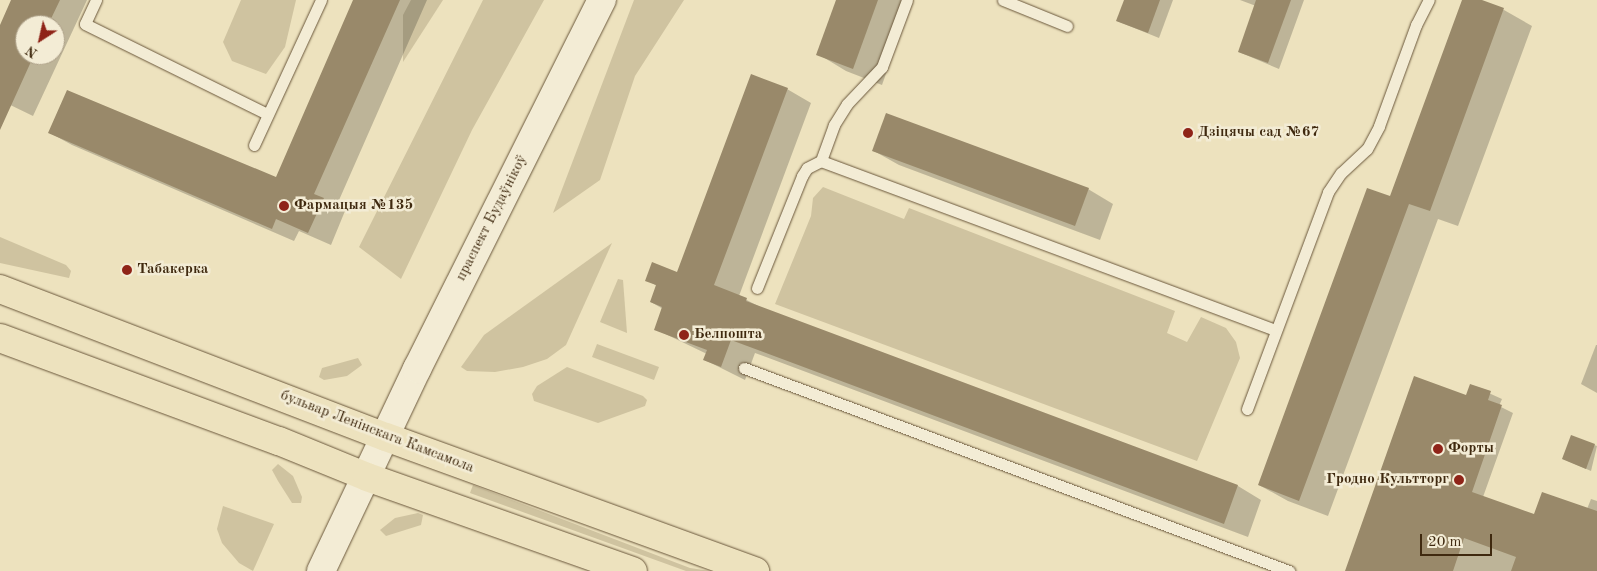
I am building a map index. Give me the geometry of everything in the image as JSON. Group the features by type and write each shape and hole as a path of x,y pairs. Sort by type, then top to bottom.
{"main road":[{"name":"бульвар Ленінскага Камсамола","path":"0,289 386,438 755,571"},
{"path":"0,338 279,441 367,477 633,571"}],"street":[{"name":"праспект Будаўнікоў","path":"321,571 386,438 417,369 602,0"}],"lane":[{"path":"96,0 85,24 268,114"},
{"path":"254,144 321,0"},
{"path":"757,288 802,176 807,168 821,161 834,125 848,104 867,87 882,67 907,0"},
{"path":"1003,0 1067,26"},
{"path":"1247,409 1328,192 1341,173 1366,149 1380,126 1416,24 1429,0"},
{"path":"821,161 1276,330"},
{"path":"744,368 1289,571"}],"shaded area":[{"path":"241,0 296,0 285,47 266,74 232,61 223,42"},
{"path":"411,0 443,0 403,62 403,15"},
{"path":"483,0 544,0 472,130 401,279 359,247"},
{"path":"634,0 684,0 635,76 600,180 553,213"},
{"path":"823,187 904,219 909,208 1175,311 1167,333 1187,342 1201,317 1226,328 1236,342 1240,358 1197,461 775,304 811,216 813,198"},
{"path":"0,237 66,265 71,271 69,278 0,263"},
{"path":"612,243 566,345 547,359 523,367 495,372 467,371 461,367 484,335"},
{"path":"618,279 623,280 627,333 600,322"},
{"path":"597,344 659,367 654,380 592,357"},
{"path":"358,358 362,365 347,376 324,380 319,377 322,368"},
{"path":"567,367 643,396 647,400 645,406 598,423 534,401 532,394 537,386"},
{"path":"278,464 293,476 302,497 301,503 292,503 278,481 272,470"},
{"path":"473,485 690,568 710,571 686,571 470,493"},
{"path":"223,506 274,524 253,571 239,563 222,543 217,529"},
{"path":"418,513 423,515 421,525 386,536 380,530 395,518"}],"building":[{"path":"11,0 60,0 53,15 15,15 15,65 29,65 0,130 0,25"},
{"path":"353,0 400,0 314,194 324,198 308,233 276,219 272,229 48,133 67,90 276,177"},
{"path":"836,0 878,0 853,69 816,55"},
{"path":"1124,0 1160,0 1148,33 1116,21"},
{"path":"1256,0 1291,0 1268,63 1238,52"},
{"path":"1462,0 1482,0 1504,8 1430,211 1409,204 1299,501 1258,485 1367,188 1390,196"},
{"path":"751,74 788,88 714,285 747,298 746,301 1238,485 1224,524 731,340 721,367 703,360 707,350 654,330 662,307 650,302 656,285 645,281 652,262 677,272"},
{"path":"886,113 1089,188 1075,226 872,151"},
{"name":"Форты","path":"1414,376 1466,395 1470,384 1491,391 1488,400 1502,405 1472,492 1534,514 1542,492 1597,511 1597,571 1511,571 1516,557 1464,538 1453,571 1345,571"},
{"path":"1571,435 1595,444 1586,469 1562,459"}],"place":[{"name":"Дзіцячы сад №67","path":"1188,133"},
{"name":"Фармацыя №135","path":"284,206"},
{"name":"Табакерка","path":"127,270"},
{"name":"Белпошта","path":"684,335"},
{"name":"Форты","path":"1438,449"},
{"name":"Гродно Культторг","path":"1459,480"}]}
